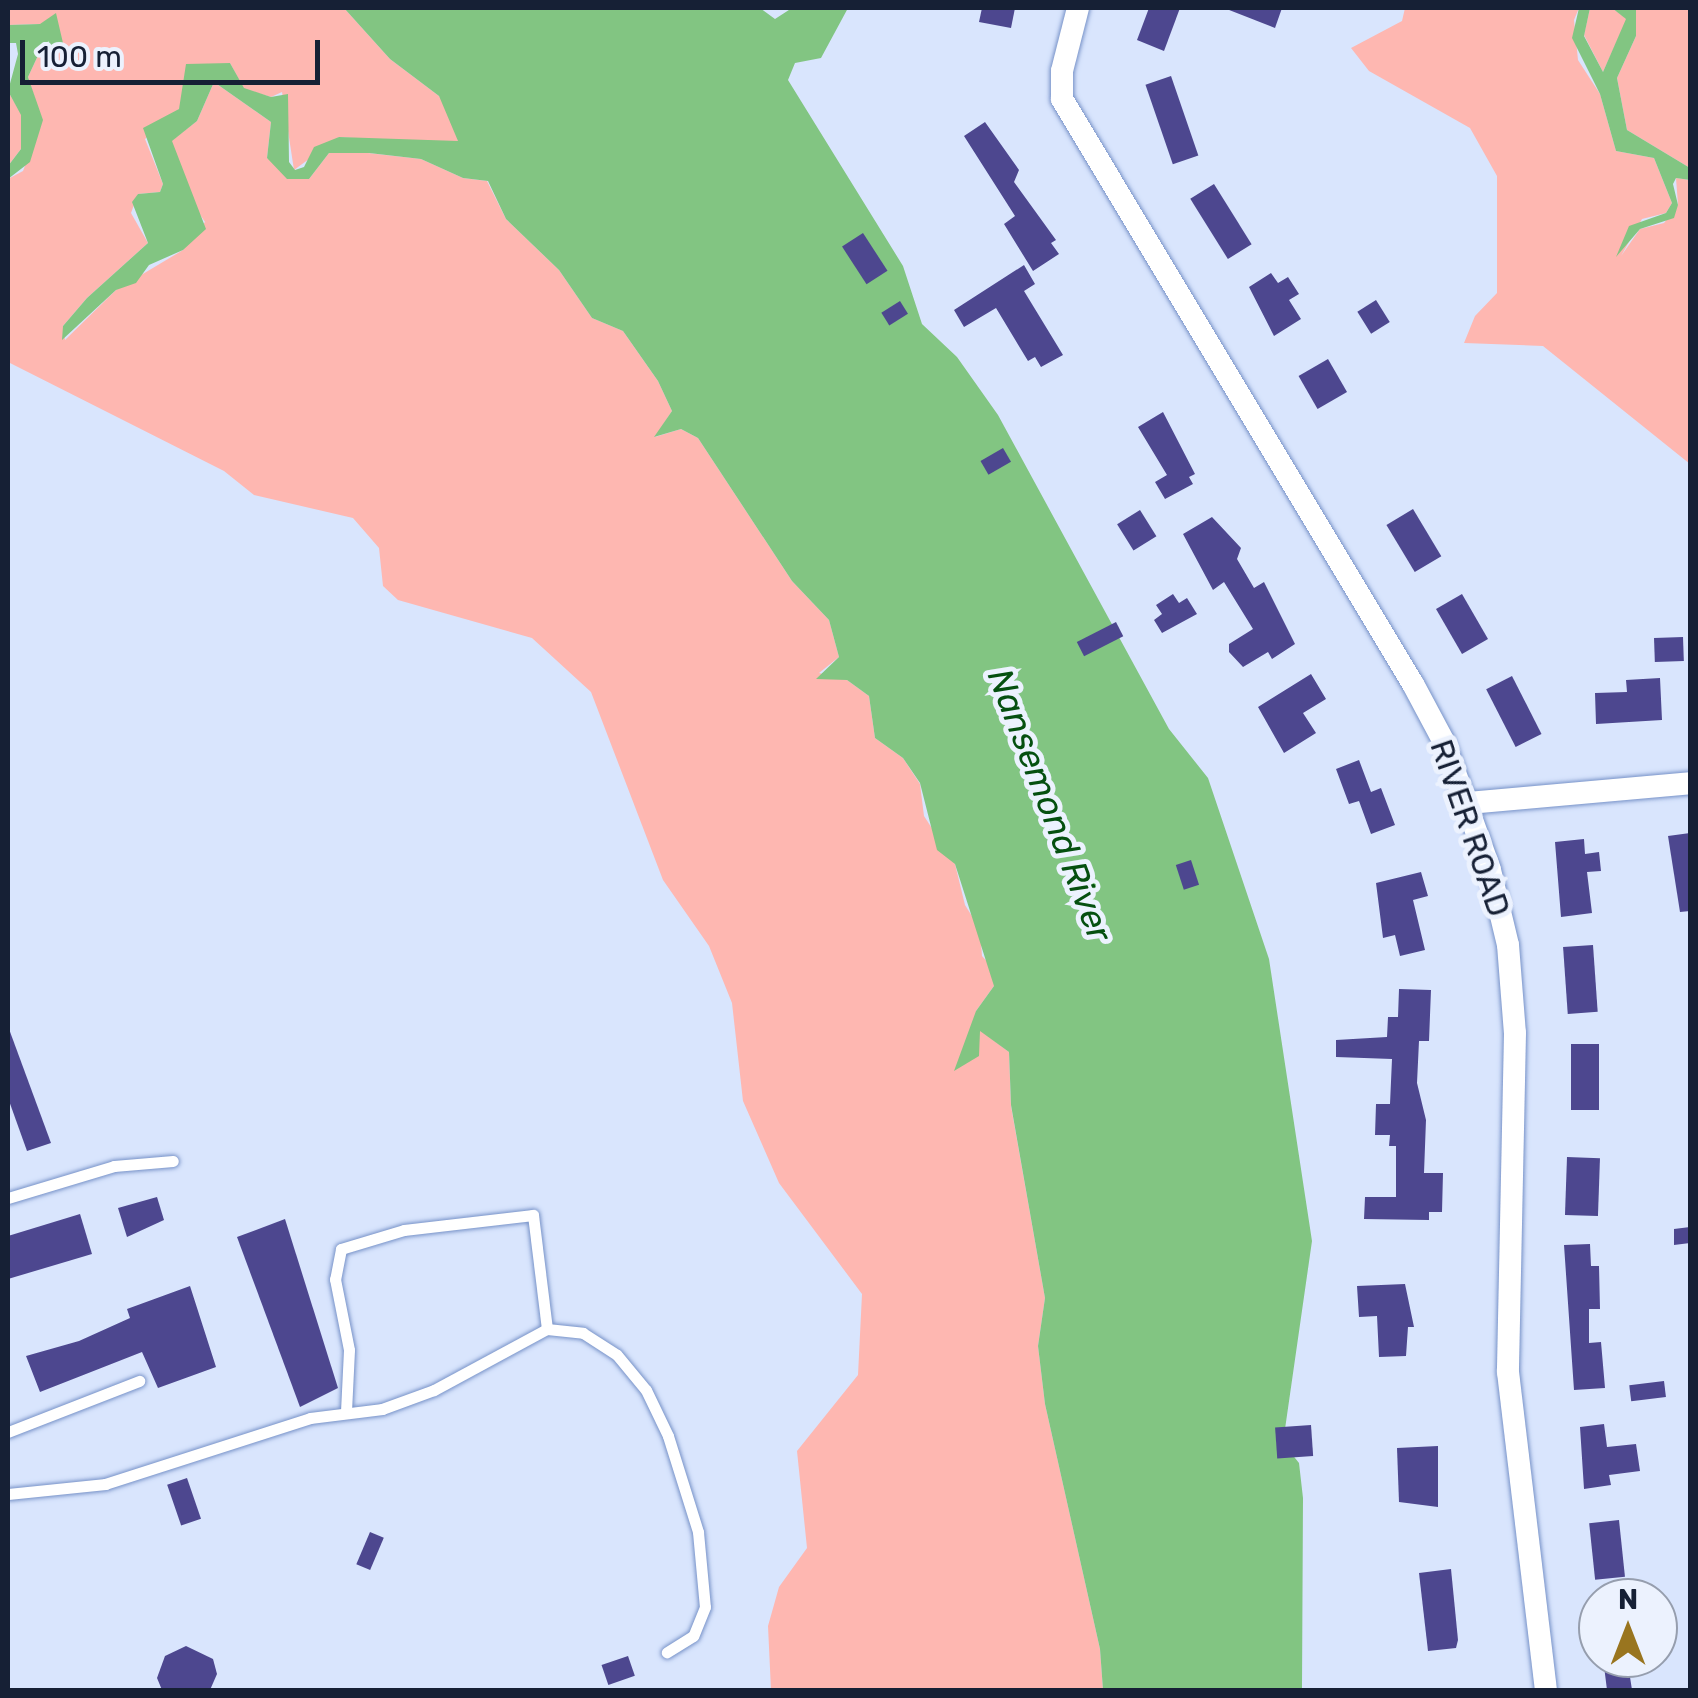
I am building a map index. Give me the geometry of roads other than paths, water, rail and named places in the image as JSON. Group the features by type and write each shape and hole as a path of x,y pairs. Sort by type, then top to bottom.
{"street":[{"name":"RIVER ROAD","path":"1078,8 1062,70 1062,99 1414,684 1468,803 1512,978 1508,1372 1546,1690"},
{"path":"1468,803 1690,783"}],"lane":[{"path":"8,1198 114,1166 173,1161"},
{"path":"346,1412 349,1350 334,1279 341,1250 360,1240 504,1214 533,1215 546,1329"},
{"path":"8,1494 105,1484 346,1412 404,1404 546,1329 583,1333 617,1355 646,1390 668,1436 698,1532 705,1607 694,1636 667,1652"},
{"path":"8,1432 139,1380"}],"water":[{"name":"Nansemond River","path":"344,8 760,8 775,19 792,8 848,8 821,58 795,63 788,80 903,266 922,324 957,357 998,415 1169,729 1208,778 1269,959 1312,1241 1283,1443 1299,1463 1303,1498 1302,1690 1103,1690 1100,1649 1045,1404 1038,1346 1045,1298 1011,1105 1009,1052 980,1031 979,1056 954,1071 976,1011 994,986 955,864 937,850 920,783 903,758 875,738 869,696 847,680 816,679 839,657 829,620 792,581 698,438 681,429 654,437 672,411 658,381 623,331 592,318 559,270 506,219 488,181 463,178 421,159 369,153 329,153 309,179 287,179 267,158 271,122 214,82 197,121 172,141 206,229 183,250 149,265 136,283 116,290 62,340 63,326 87,298 148,243 132,202 138,194 160,192 163,184 143,128 179,109 186,64 230,63 244,88 271,97 288,94 289,162 295,170 304,167 314,147 339,137 458,141 439,96 390,59"},
{"path":"1579,8 1590,8 1584,36 1603,72 1626,19 1612,8 1636,8 1636,36 1617,78 1627,130 1690,168 1690,180 1676,178 1673,184 1678,205 1674,218 1640,229 1616,257 1629,226 1666,213 1672,203 1654,158 1616,151 1600,94 1572,38"},
{"path":"56,13 63,43 41,49 28,77 43,120 30,162 8,179 8,166 21,149 21,115 8,91 18,54 16,43 8,43 8,25 40,24"}]}
